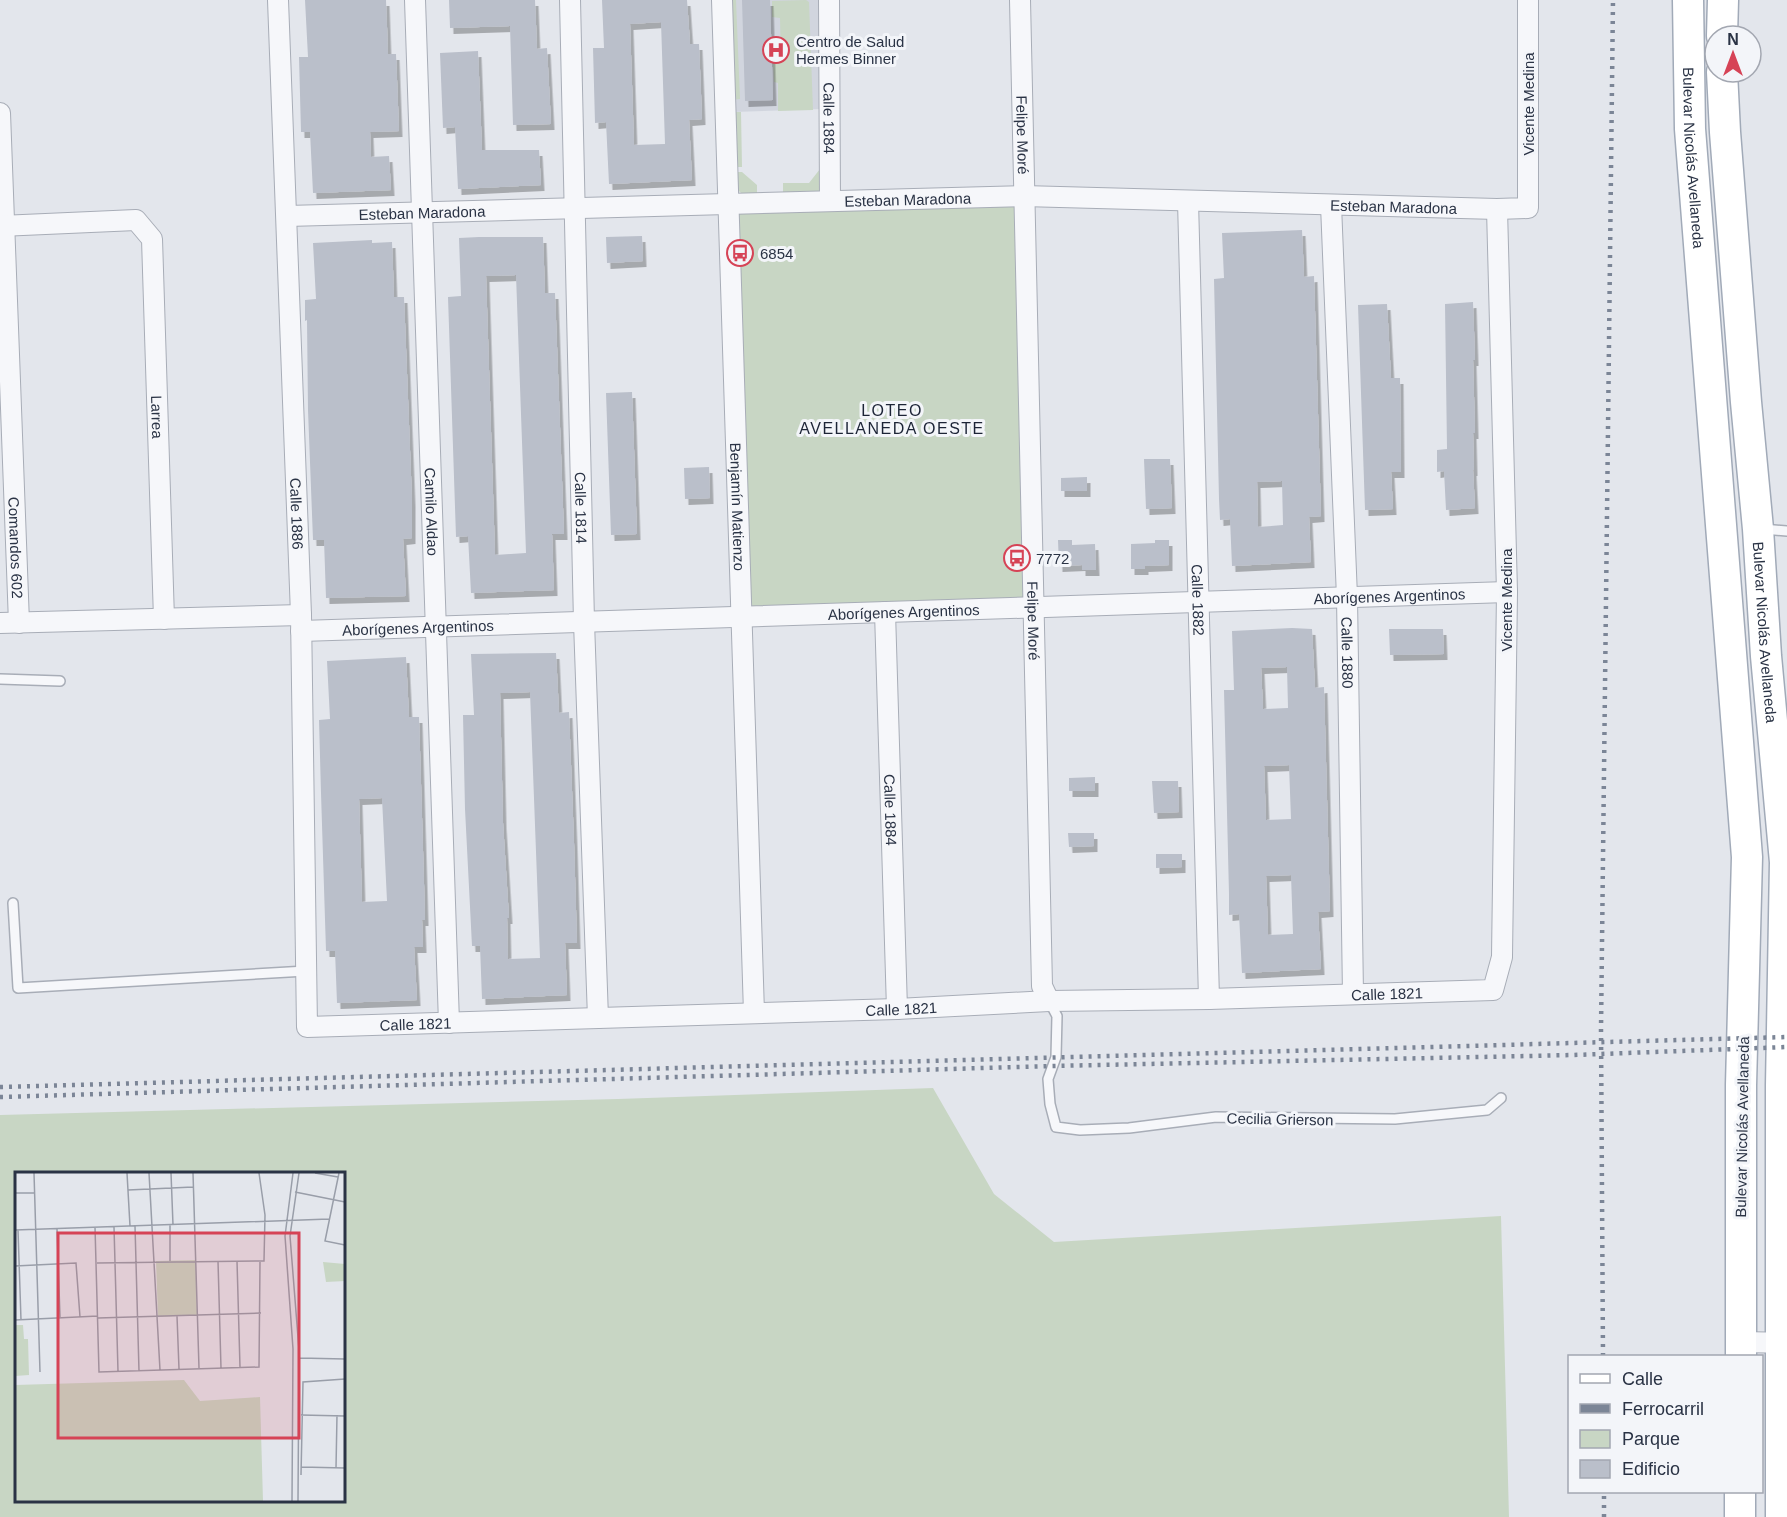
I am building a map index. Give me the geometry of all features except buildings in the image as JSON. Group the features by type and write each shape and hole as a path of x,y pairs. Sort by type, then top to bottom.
{"main road":[{"name":"Bulevar Nicolás Avellaneda","path":"1688,0 1690,129 1736,494 1772,530 1766,656 1785,862 1786,923 1781,1084 1784,1343 1781,1517"},
{"path":"1722,24 1723,0"},
{"name":"Bulevar Nicolás Avellaneda","path":"1723,84 1747,857 1741,1097 1741,1349"},
{"path":"1740,1493 1740,1517"}],"street":[{"name":"Calle 1886","path":"278,0 301,623 308,1027"},
{"name":"Camilo Aldao","path":"415,0 449,1023"},
{"name":"Calle 1814","path":"570,0 584,621 598,1018"},
{"name":"Benjamín Matienzo","path":"722,0 754,1013"},
{"name":"Calle 1884","path":"829,0 830,201"},
{"name":"Felipe Moré","path":"1020,0 1042,986 1049,1001"},
{"name":"Vicente Medina","path":"1528,0 1528,208"},
{"name":"Comandos 602","path":"0,113 9,623"},
{"name":"Esteban Maradona","path":"287,216 1023,196 1528,208"},
{"name":"Calle 1882","path":"1188,201 1209,999"},
{"name":"Calle 1880","path":"1331,205 1347,597 1353,994"},
{"name":"Vicente Medina","path":"1493,990 1502,957 1507,592 1497,209"},
{"name":"Larrea","path":"2,226 136,220 152,239 164,619"},
{"name":"Aborígenes Argentinos","path":"9,623 164,619 436,626 1507,592"},
{"name":"Calle 1884","path":"885,612 897,1009"},
{"name":"Calle 1821","path":"308,1027 897,1009 1049,1001 1209,999 1493,990"},
{"path":"1741,1349 1784,1343"}],"lane":[{"path":"0,679 60,681"},
{"path":"13,903 18,988 306,971"},
{"name":"Felipe Moré","path":"1049,1001 1057,1016 1056,1057 1048,1078 1050,1104 1056,1127"},
{"name":"Cecilia Grierson","path":"1056,1127 1080,1130 1129,1128 1216,1117 1395,1119 1487,1110 1501,1098"}],"shaded area":[{"name":"Centro de Salud Hermes Binner","path":"728,0 822,0 822,109 733,112"}],"green space":[{"path":"728,0 736,0 740,99 732,100"},
{"path":"806,0 809,2 813,110 778,111 778,83 774,82 773,60 781,59 780,18 772,17 772,1"},
{"path":"733,112 741,112 742,167 735,167"},
{"path":"820,169 821,189 815,195 783,195 783,183 809,183"},
{"path":"734,172 742,172 757,185 757,196 746,195 739,191 735,183"},
{"path":"1023,196 1033,607 742,616 729,204"},
{"path":"933,1088 994,1194 1054,1242 1501,1216 1509,1517 0,1517 0,1115 618,1099"}],"railway":[{"path":"1603,1355 1601,1030 1613,0"},
{"path":"0,1087 1787,1037"},
{"path":"0,1097 1052,1066 1574,1055 1787,1047"},
{"path":"1604,1493 1604,1517"}],"place":[{"name":"Centro de Salud Hermes Binner","path":"776,50"},
{"name":"6854","path":"740,253"},
{"name":"7772","path":"1017,558"}],"district":[{"name":"LOTEO AVELLANEDA OESTE","path":"892,419"}]}
